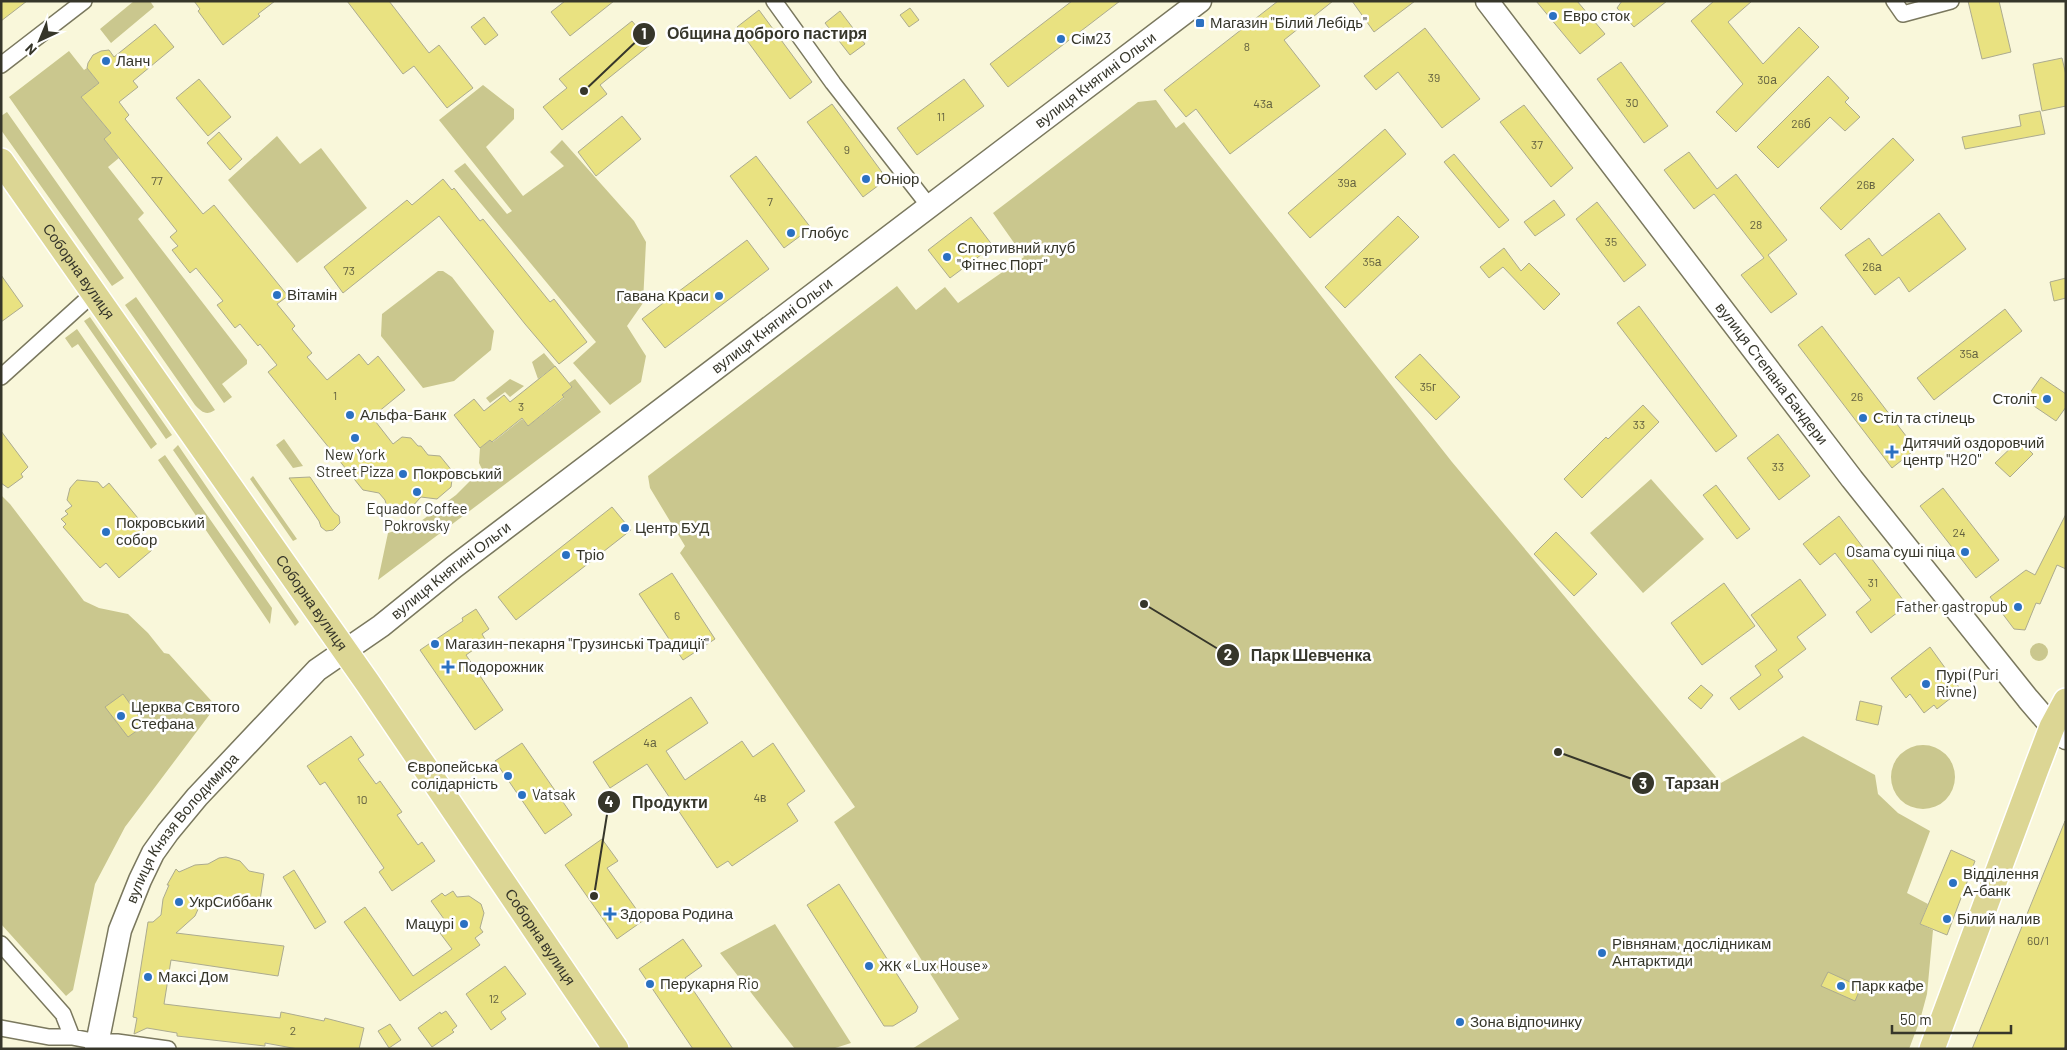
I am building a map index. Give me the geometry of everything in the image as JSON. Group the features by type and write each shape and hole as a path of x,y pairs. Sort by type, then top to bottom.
{"main road":[{"name":"Соборна вулиця","path":"1,161 95,292 190,432 345,650 616,1049"},
{"path":"1936,1048 2059,732 2066,701"}],"street":[{"path":"1,65 84,1"},
{"path":"774,1 833,83 929,206"},
{"name":"вулиця Княгині Ольги","path":"345,650 381,626 454,567 1200,1"},
{"name":"вулиця Степана Бандери","path":"1487,1 1852,479 2059,732"},
{"path":"1894,1 1903,14 1951,1"},
{"path":"1,377 95,292"},
{"name":"вулиця Князя Володимира","path":"97,1046 120,930 153,853 197,797 248,741 317,670 345,650"},
{"path":"1,944 62,1014 72,1036"},
{"path":"1,1028 49,1037 72,1036 97,1046 117,1042 166,1048"}],"shaded area":[{"path":"134,1 150,1 154,7 111,43 100,29"},
{"path":"69,51 84,70 87,68 99,83 81,97 111,133 104,139 119,158 108,167 144,213 138,219 247,360 247,364 222,384 232,397 224,403 9,97"},
{"path":"483,85 514,109 514,119 486,147 523,196 564,166 550,152 562,140 634,221 646,242 643,303 627,326 646,356 641,382 610,405 573,363 596,342 454,171 465,163 507,214 512,211 439,120"},
{"path":"1156,100 1176,128 1184,122 1452,462 1721,783 1803,736 1875,775 1878,794 1898,813 1930,831 1907,893 1928,904 1920,924 1933,930 1927,994 1909,1049 912,1049 959,1019 834,822 855,807 680,553 685,546 650,488 648,476 897,286 916,310 945,287 958,303 1024,257 993,213 1138,102"},
{"path":"7,112 124,278 112,286 1,130 1,116"},
{"path":"277,136 300,164 321,148 367,208 297,263 228,180"},
{"path":"438,271 443,271 452,277 494,331 491,350 454,381 423,388 381,336 382,314"},
{"path":"136,297 215,410 209,413 204,412 195,405 125,305"},
{"path":"90,317 172,435 166,439 84,321"},
{"path":"77,329 157,444 151,449 78,344 72,348 65,338"},
{"path":"544,353 555,366 538,379 532,362"},
{"path":"510,379 524,386 510,397 505,392 490,403 486,398"},
{"path":"575,379 601,412 378,580 388,533 417,524 456,495 482,469 479,463 480,448 490,440 493,442 522,419 528,426 564,398 562,395 572,387 569,383"},
{"path":"284,439 303,466 293,468 276,445"},
{"path":"178,445 299,622 295,626 173,450"},
{"path":"165,455 272,608 270,624 158,460"},
{"path":"253,476 297,539 293,541 250,479"},
{"path":"1651,479 1704,539 1643,593 1590,533"},
{"path":"1,495 10,504 84,601 99,608 128,614 148,633 164,653 169,654 216,706 125,827 95,884 73,990 66,996 1,924"},
{"path":"2035,643 2043,643 2048,648 2046,659 2035,661 2030,656 2030,648"},
{"path":"1917,745 1929,745 1946,754 1953,765 1955,777 1953,789 1946,800 1929,809 1917,809 1905,804 1896,795 1891,783 1891,771 1896,759 1905,750"},
{"path":"775,924 851,1043 832,1049 795,1049 720,953"}],"building":[{"path":"1,1 27,1 1,21"},
{"path":"194,1 275,1 258,14 260,16 223,45 198,11 200,9"},
{"path":"347,1 389,1 429,53 439,45 473,88 447,108 414,66 403,74"},
{"path":"565,1 614,1 570,36 551,12"},
{"path":"1072,1 1120,1 1008,87 990,64"},
{"path":"1278,1 1333,1 1284,40 1320,86 1230,154 1196,109 1186,117 1164,90"},
{"path":"1352,1 1415,1 1374,32"},
{"path":"1536,1 1577,1 1605,34 1580,54"},
{"path":"1622,1 1667,1 1634,27 1617,8"},
{"path":"1714,1 1752,1 1728,22 1763,64 1799,27 1819,47 1736,132 1716,112 1743,84 1691,21"},
{"path":"1968,1 1999,1 2011,52 1982,59"},
{"path":"910,8 919,20 909,27 900,15"},
{"path":"759,10 812,82 790,99 737,27"},
{"path":"840,11 865,44 850,55 825,23"},
{"path":"484,17 498,35 485,45 471,27"},
{"path":"632,21 651,44 600,85 607,94 562,130 543,107 567,88 559,79"},
{"path":"155,24 174,47 133,81 138,87 119,102 129,115 125,119 203,214 214,205 288,296 277,304 295,326 292,329 312,353 307,357 327,380 359,354 368,365 378,356 405,390 372,417 393,444 402,437 411,438 428,455 440,456 453,472 451,487 437,499 421,497 410,509 398,513 387,507 385,500 379,493 363,490 268,372 277,365 240,324 235,328 217,305 223,301 196,268 190,273 172,250 178,246 170,237 177,231 104,139 111,133 81,97 99,83 87,68 88,63 93,55 101,51 109,50 114,57"},
{"path":"1425,28 1480,99 1442,128 1398,72 1376,90 1364,76"},
{"path":"2062,58 2066,75 2066,106 2042,111 2033,64"},
{"path":"1621,62 1668,126 1644,143 1597,79"},
{"path":"1828,76 1849,98 1845,102 1860,117 1845,131 1830,117 1778,168 1757,147"},
{"path":"199,79 231,117 208,136 176,98"},
{"path":"964,79 984,106 917,155 897,128"},
{"path":"832,104 887,179 863,197 807,122"},
{"path":"1524,105 1573,168 1551,187 1500,122"},
{"path":"2040,111 2045,134 1965,149 1962,137 2021,126 2019,115"},
{"path":"622,116 641,139 596,176 578,152"},
{"path":"1385,129 1406,154 1310,238 1288,213"},
{"path":"219,132 242,159 230,170 207,143"},
{"path":"1893,138 1914,160 1841,230 1820,208"},
{"path":"1689,152 1717,189 1736,174 1787,240 1768,255 1797,294 1771,313 1741,275 1764,258 1714,194 1694,209 1664,170"},
{"path":"1454,154 1509,220 1499,228 1444,162"},
{"path":"756,156 811,228 784,248 730,176"},
{"path":"443,179 452,190 454,188 480,221 483,219 550,302 554,299 587,342 559,364 439,216 343,293 324,267 407,200 412,205"},
{"path":"1554,200 1565,215 1535,236 1524,222"},
{"path":"1597,202 1646,265 1624,282 1576,219"},
{"path":"1939,213 1966,249 1909,292 1899,277 1875,295 1845,255 1869,238 1882,256"},
{"path":"1398,216 1419,237 1345,308 1325,287"},
{"path":"971,217 993,246 950,278 928,250"},
{"path":"747,240 769,269 665,348 642,319"},
{"path":"1504,248 1521,271 1529,263 1560,294 1544,310 1503,267 1489,278 1480,267"},
{"path":"1,275 23,306 1,322"},
{"path":"2066,278 2066,298 2054,301 2050,282"},
{"path":"1639,306 1737,436 1716,452 1617,323"},
{"path":"2005,309 2022,331 1934,400 1917,378"},
{"path":"1822,326 1916,449 1892,468 1798,345"},
{"path":"1420,354 1460,397 1436,420 1395,377"},
{"path":"555,366 572,387 562,395 564,397 528,426 522,418 492,442 490,440 480,448 454,415 474,399 484,411 504,395 510,402"},
{"path":"2041,377 2066,394 2066,407 2056,421 2025,400"},
{"path":"1643,405 1659,422 1582,498 1564,479 1606,437 1608,439"},
{"path":"1,431 28,467 21,474 23,477 8,488 1,483"},
{"path":"1778,434 1810,476 1779,500 1747,458"},
{"path":"2019,440 2033,454 2010,477 1995,463"},
{"path":"310,477 334,512 339,516 340,523 333,530 326,531 321,527 319,521 289,478"},
{"name":"Покровський собор","path":"77,480 98,482 103,488 109,483 147,529 140,535 152,550 119,578 106,563 100,568 63,527 66,524 61,519 68,514 65,511 72,506 67,500 70,488"},
{"path":"1716,485 1750,529 1737,539 1703,495"},
{"path":"1943,488 1999,560 1976,578 1920,506"},
{"path":"612,507 631,530 516,620 498,597"},
{"path":"2066,514 2066,569 2057,565 2040,604 2036,603 2025,630 2014,629 1990,597 2026,570 2035,575"},
{"path":"1839,516 1907,605 1871,633 1856,612 1871,600 1835,553 1820,565 1803,544"},
{"path":"1556,532 1597,574 1574,596 1534,554"},
{"path":"672,573 715,639 683,660 639,594"},
{"path":"1800,579 1826,615 1797,637 1806,649 1778,670 1783,677 1739,710 1730,698 1761,675 1755,666 1777,650 1751,615"},
{"path":"1724,583 1755,626 1702,665 1671,623"},
{"path":"476,609 489,629 482,634 486,641 466,655 503,710 475,730 420,650 463,621 462,618"},
{"name":"Пурі (Puri Rivne)","path":"1930,647 1961,690 1937,709 1934,705 1924,713 1910,694 1906,698 1891,678"},
{"path":"1701,685 1713,695 1701,709 1688,698"},
{"name":"Церква Святого Стефана","path":"123,694 145,725 128,737 105,707"},
{"path":"691,697 708,723 666,751 685,780 742,741 753,757 773,743 805,791 787,804 798,821 732,866 728,861 717,868 647,764 610,788 593,762"},
{"path":"1860,701 1882,706 1878,725 1856,720"},
{"path":"351,736 364,755 358,759 376,784 380,781 402,812 397,815 418,845 422,842 435,861 392,891 379,872 384,868 325,782 320,785 307,766"},
{"path":"522,743 572,815 545,834 495,761"},
{"path":"2065,821 2066,1044 2064,1049 1972,1049"},
{"path":"602,839 618,861 607,868 644,920 617,939 565,865"},
{"path":"1951,850 1975,861 1947,935 1920,924"},
{"path":"226,857 240,861 249,871 264,874 259,907 203,898 195,916 176,933 284,946 278,976 171,960 164,1004 280,1018 281,1012 324,1021 325,1018 364,1028 359,1049 298,1049 265,1043 265,1046 177,1036 177,1033 147,1028 134,1034 137,1018 133,1017 148,922 153,922 161,915 163,899 169,885 167,885 176,869 179,872 195,865 208,864 219,858"},
{"path":"294,870 326,922 315,929 283,877"},
{"name":"ЖК «Lux House»","path":"839,884 918,1007 916,1012 893,1026 884,1026 807,905"},
{"path":"453,891 457,897 469,896 481,904 484,913 480,928 483,932 475,938 480,945 400,1001 344,922 365,907 413,976 452,949 440,933 449,926 431,901 442,893 445,896"},
{"path":"683,939 702,966 685,978 733,1049 693,1049 639,969"},
{"path":"505,966 526,994 501,1012 506,1019 491,1030 466,994"},
{"name":"Парк кафе","path":"1828,972 1861,987 1855,1001 1821,986"},
{"path":"446,1011 457,1026 452,1030 454,1032 432,1047 418,1028 440,1012 441,1014"},
{"path":"390,1024 401,1040 389,1048 378,1031"}],"place":[{"name":"Евро сток","path":"1553,16"},
{"name":"Магазин \"Білий Лебідь\"","path":"1200,23"},
{"name":"Сім23","path":"1061,39"},
{"name":"Ланч","path":"106,61"},
{"name":"Община доброго пастиря","path":"584,91"},
{"name":"Юніор","path":"866,179"},
{"name":"Глобус","path":"791,233"},
{"name":"Спортивний клуб \"Фітнес Порт\"","path":"947,257"},
{"name":"Вітамін","path":"277,295"},
{"name":"Гавана Краси","path":"719,296"},
{"name":"Століт","path":"2047,399"},
{"name":"Альфа-Банк","path":"350,415"},
{"name":"Стіл та стілець","path":"1863,418"},
{"name":"New York Street Pizza","path":"355,438"},
{"name":"Дитячий оздоровчий центр \"H2O\"","path":"1892,452"},
{"name":"Покровський","path":"403,474"},
{"name":"Equador Coffee Pokrovsky","path":"417,492"},
{"name":"Центр БУД","path":"625,528"},
{"name":"Покровський собор","path":"106,532"},
{"name":"Osama суші піца","path":"1965,552"},
{"name":"Тріо","path":"566,555"},
{"name":"Парк Шевченка","path":"1144,604"},
{"name":"Father gastropub","path":"2018,607"},
{"name":"Магазин-пекарня \"Грузинські Традиції\"","path":"435,644"},
{"name":"Подорожник","path":"448,667"},
{"name":"Пурі (Puri Rivne)","path":"1926,684"},
{"name":"Церква Святого Стефана","path":"121,716"},
{"name":"Тарзан","path":"1558,752"},
{"name":"Європейська солідарність","path":"508,776"},
{"name":"Vatsak","path":"522,795"},
{"name":"Відділення А-банк","path":"1953,883"},
{"name":"Продукти","path":"594,896"},
{"name":"УкрСиббанк","path":"179,902"},
{"name":"Здорова Родина","path":"610,914"},
{"name":"Білий налив","path":"1947,919"},
{"name":"Мацурі","path":"464,924"},
{"name":"Рівнянам, дослідникам Антарктиди","path":"1602,953"},
{"name":"ЖК «Lux House»","path":"869,966"},
{"name":"Максі Дом","path":"148,977"},
{"name":"Перукарня Rio","path":"650,984"},
{"name":"Парк кафе","path":"1841,986"},
{"name":"Зона відпочинку","path":"1460,1022"}]}
